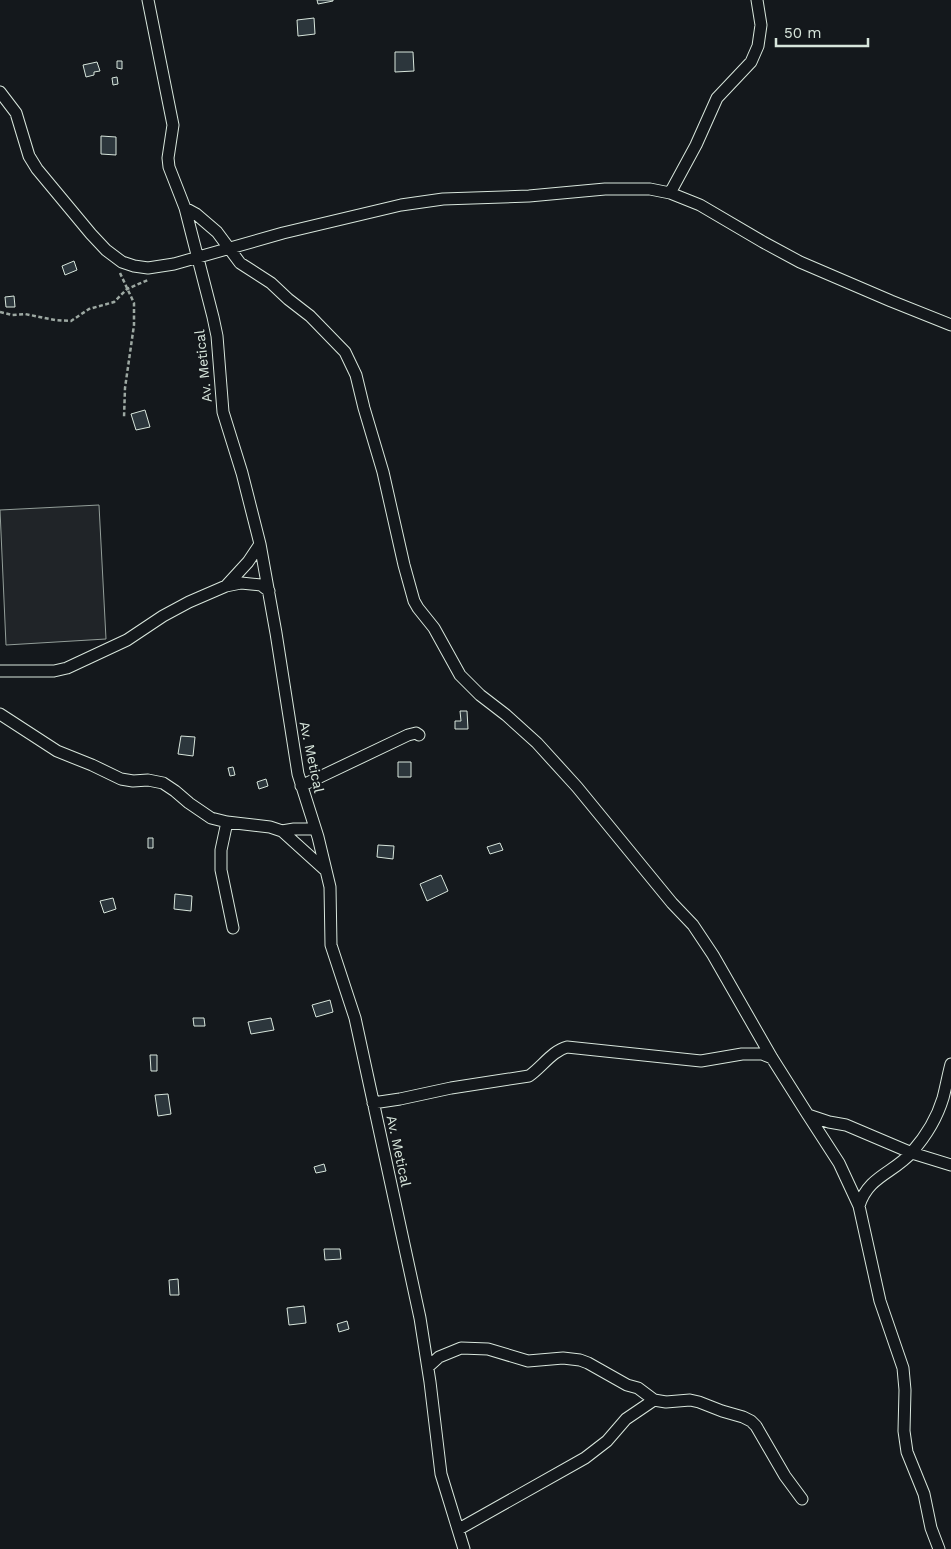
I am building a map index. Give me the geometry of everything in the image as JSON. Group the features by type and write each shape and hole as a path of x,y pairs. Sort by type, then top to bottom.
{"street":[{"name":"Av. Metical","path":"148,0 173,125 168,158 169,167 185,208 217,336 223,412 242,473 260,544 292,745 301,786 315,828 331,892 330,932 333,951 355,1018 420,1318 441,1474 464,1549"},
{"path":"670,193 696,145 717,98 752,62 758,46 761,24 757,0"},
{"path":"0,92 16,113 29,156 37,169 106,250 134,266 148,268 198,259 283,233 392,208 443,199 529,196 630,188 650,189 670,193 700,205 800,262 951,325"},
{"path":"185,208 196,214 216,232 229,250 246,268 271,283 310,316 345,352 356,375 383,472 404,566 414,600 434,628 460,675 480,696 506,715 537,743 578,787 672,903 693,925 713,955 772,1058 838,1163 859,1206 880,1300 903,1368 906,1390 904,1431 907,1452 924,1494 931,1528 939,1549"},
{"path":"226,586 248,562 260,544"},
{"path":"0,671 54,671 67,668 127,640 163,616 226,586 242,583 260,585 269,591"},
{"path":"0,714 57,751 121,779 132,781 148,780 163,783 189,804 212,818 227,822 270,827 282,832 324,869"},
{"path":"301,786 408,735 416,733 419,735"},
{"path":"294,829 303,824 310,812"},
{"path":"227,822 221,850 221,870 233,928"},
{"path":"282,832 294,829 315,828"},
{"path":"373,1103 529,1076 556,1051 567,1047 701,1061 742,1054 762,1054 772,1058"},
{"path":"859,1206 864,1191 912,1152 937,1115 951,1064"},
{"path":"808,1115 846,1125 912,1152 951,1165"},
{"path":"428,1367 440,1357 461,1348 488,1349 528,1361 563,1358 580,1360 627,1385 638,1388 654,1400 666,1402 690,1400 744,1417 751,1421 767,1442 785,1476 802,1498"},
{"path":"459,1529 585,1458 607,1441 626,1419 654,1400"}],"path":[{"path":"119,259 120,274 134,303 134,325 125,388 124,418"},
{"path":"0,312 12,315 25,314 55,320 71,320 89,309 114,302 127,289 148,280 160,266"}],"shaded area":[{"path":"99,505 106,639 6,645 0,510"}],"building":[{"path":"317,0 333,0 333,1 318,4"},
{"path":"314,18 315,34 298,36 297,20"},
{"path":"395,52 413,52 414,71 395,72"},
{"path":"117,61 122,61 122,69 117,68"},
{"path":"97,62 100,71 86,77 83,65"},
{"path":"117,77 118,84 113,85 112,78"},
{"path":"101,136 116,137 116,155 101,154"},
{"path":"74,261 77,270 65,275 62,266"},
{"path":"14,296 15,307 6,307 5,297"},
{"path":"145,410 150,427 136,430 131,414"},
{"path":"460,711 467,711 468,729 455,729 455,721 461,721"},
{"path":"181,736 195,737 193,756 178,754"},
{"path":"398,762 411,762 411,777 398,777"},
{"path":"233,767 235,775 230,776 228,768"},
{"path":"266,779 268,786 259,789 257,782"},
{"path":"148,838 153,838 153,848 148,848"},
{"path":"500,843 503,850 490,854 487,847"},
{"path":"378,845 394,846 393,859 377,857"},
{"path":"441,875 448,891 427,901 420,884"},
{"path":"175,894 192,896 191,911 174,909"},
{"path":"113,898 116,909 104,913 100,901"},
{"path":"330,1000 333,1012 316,1017 312,1005"},
{"path":"193,1018 204,1018 205,1026 194,1026"},
{"path":"271,1018 274,1030 251,1034 248,1022"},
{"path":"150,1055 157,1055 157,1071 151,1071"},
{"path":"168,1094 171,1114 158,1116 155,1095"},
{"path":"324,1164 326,1171 316,1173 314,1167"},
{"path":"324,1249 340,1249 341,1259 325,1260"},
{"path":"178,1279 179,1295 170,1295 169,1280"},
{"path":"304,1306 306,1323 289,1325 287,1308"},
{"path":"347,1321 349,1329 339,1332 337,1324"}]}
